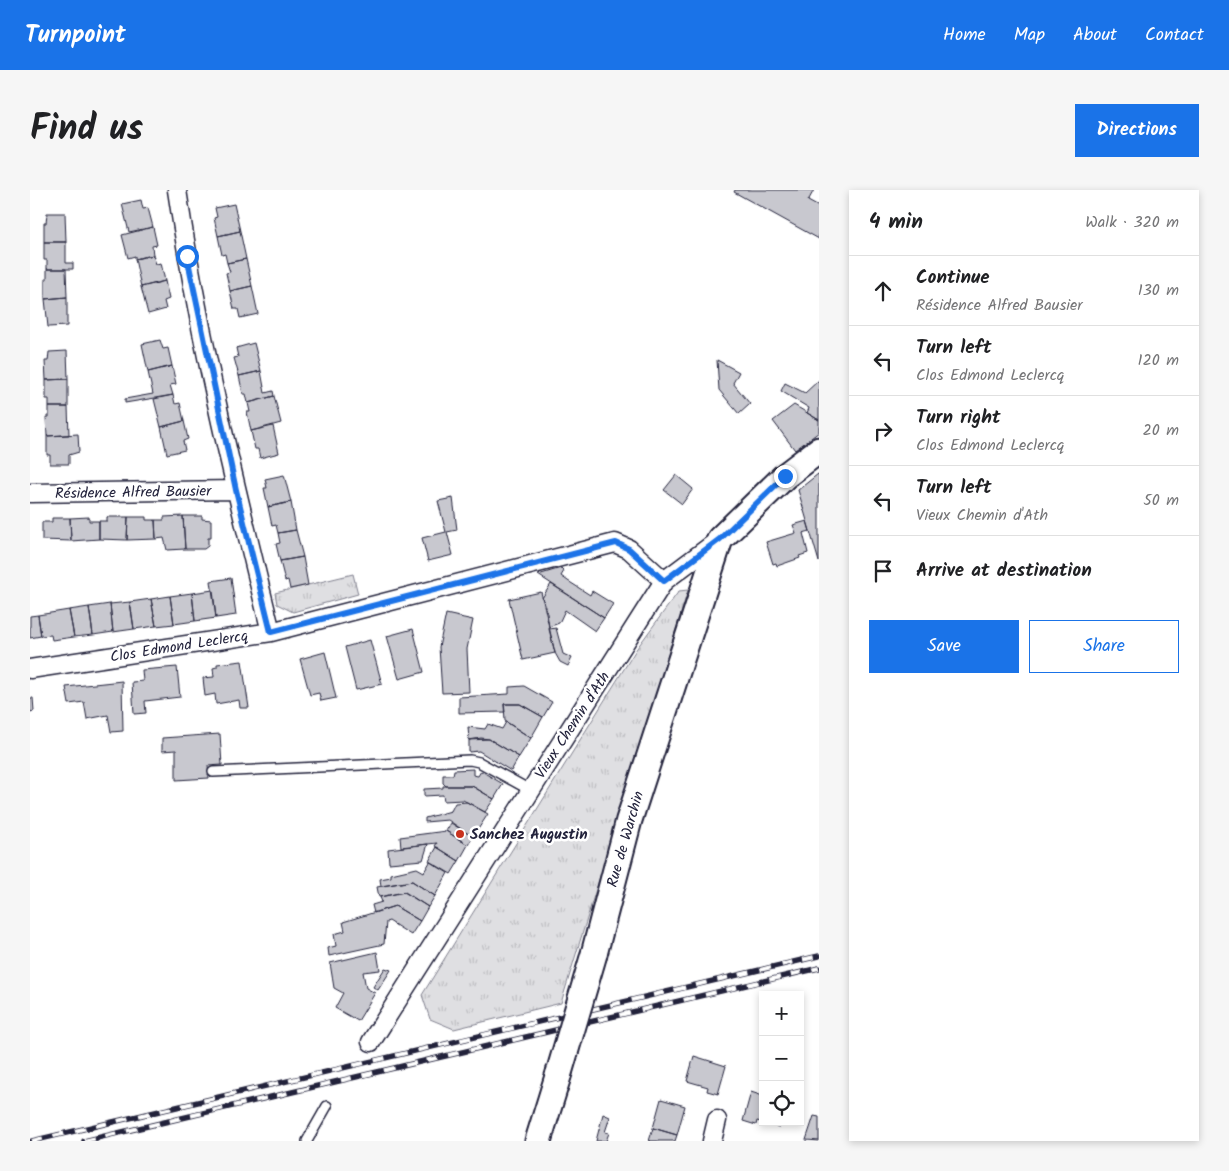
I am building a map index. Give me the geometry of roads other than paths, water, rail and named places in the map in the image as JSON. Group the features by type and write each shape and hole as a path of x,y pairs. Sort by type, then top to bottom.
{"street":[{"path":"177,190 187,256 236,490 271,632"},
{"name":"Vieux Chemin d'Ath","path":"371,1042 664,581 720,539 785,476 819,450"},
{"name":"Résidence Alfred Bausier","path":"30,493 236,490"},
{"name":"Rue de Warchin","path":"540,1140 594,954 629,820 720,539"},
{"name":"Clos Edmond Leclercq","path":"30,669 271,632 616,543 629,549 664,581"},
{"path":"712,1141 717,1120"}],"lane":[{"path":"213,772 470,760 479,762 530,790"},
{"path":"307,1141 327,1106"}],"railway":[{"path":"32,1141 819,956"},
{"path":"84,1141 819,968"}],"place":[{"name":"Sanchez Augustin","path":"460,834"}]}
